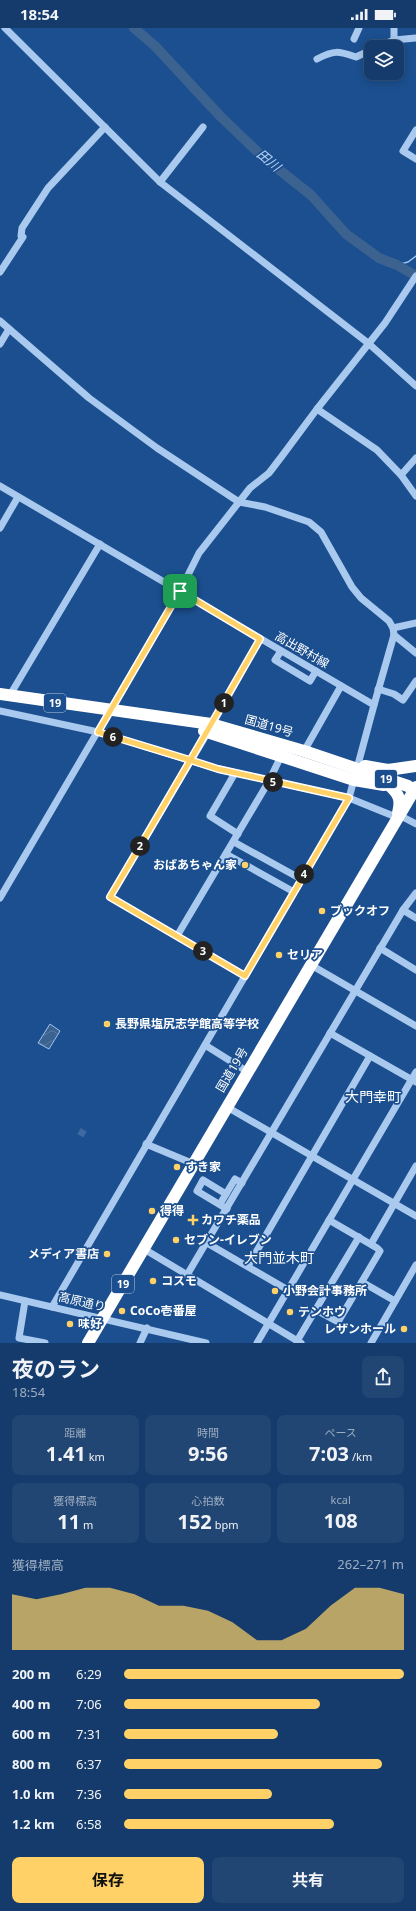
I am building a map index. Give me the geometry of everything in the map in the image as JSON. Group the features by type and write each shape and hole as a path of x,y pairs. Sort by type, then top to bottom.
{"highway":[{"name":"国道19号","path":"6,695 210,728 302,757 408,786 415,791"},
{"path":"356,771 388,770 416,766"},
{"name":"国道19号","path":"356,771 406,792 415,791"},
{"path":"390,786 398,794 400,799 396,816"},
{"name":"国道19号","path":"88,1343 311,965 396,816 415,791"}],"street":[{"path":"5,28 160,182 368,343 416,386"},
{"path":"354,39 359,28"},
{"path":"394,28 394,40 416,38"},
{"path":"317,59 330,52 336,51 356,57 364,53"},
{"path":"0,272 23,237 21,236 22,228 48,188 105,127"},
{"path":"160,182 203,127"},
{"path":"416,130 403,151 416,159"},
{"path":"0,898 180,591 198,553 250,488 269,473 368,343 416,276"},
{"path":"0,321 90,398 157,448 238,502 265,507 309,522 321,532 352,587 361,598 389,621 394,632 416,653"},
{"path":"0,344 9,329"},
{"path":"317,408 377,450 401,475 416,496"},
{"path":"401,475 416,458"},
{"name":"高出野村線","path":"0,486 374,705"},
{"path":"0,528 18,497"},
{"path":"6,695 16,684 100,544"},
{"path":"394,632 416,623"},
{"path":"52,1306 349,798 394,632"},
{"path":"245,976 110,897 210,728 260,639"},
{"path":"281,651 275,660 310,681 316,671"},
{"path":"378,689 394,694 403,700 416,682"},
{"path":"302,757 341,686"},
{"path":"0,711 98,732 235,773 349,798 416,824"},
{"path":"177,936 234,842 269,781 284,751"},
{"path":"235,773 210,816 238,834"},
{"path":"234,842 301,879"},
{"path":"226,854 294,892"},
{"path":"187,1275 354,991 403,910 416,893"},
{"path":"403,910 416,918"},
{"path":"380,948 416,970"},
{"path":"311,965 416,1026"},
{"path":"330,1033 414,1081"},
{"path":"205,1045 248,1072"},
{"path":"248,1266 370,1056"},
{"path":"257,1343 329,1220 414,1081 416,1072"},
{"path":"227,1107 416,1216"},
{"path":"146,1144 194,1164"},
{"path":"370,1244 416,1166"},
{"path":"220,1204 235,1179 242,1183"},
{"path":"226,1194 203,1180 197,1191 227,1208"},
{"path":"316,1310 338,1322 380,1251 329,1220"},
{"path":"144,1249 299,1342 359,1237"},
{"path":"207,1243 288,1290"},
{"path":"370,1343 416,1265"},
{"path":"362,1282 395,1301"},
{"name":"高原通り","path":"0,1295 147,1328 206,1343"},
{"path":"25,1301 18,1338 45,1343"},
{"path":"140,1343 147,1328"}],"water":[{"path":"50,1024 60,1031 49,1049 38,1043"}],"waterway":[{"name":"田川","path":"134,28 155,46 221,117 263,157 311,195 346,234 379,258 397,265 416,276"},
{"path":"397,265 408,262 416,256"}],"tunnel":[{"path":"79,1131 86,1135"}],"place":[{"name":"おばあちゃん家","path":"245,865"},
{"name":"ブックオフ","path":"322,911"},
{"name":"セリア","path":"279,955"},
{"name":"長野県塩尻志学館高等学校","path":"107,1024"},
{"name":"すき家","path":"177,1167"},
{"name":"得得","path":"152,1211"},
{"name":"カワチ薬品","path":"193,1220"},
{"name":"セブン-イレブン","path":"176,1240"},
{"name":"メディア書店","path":"107,1254"},
{"name":"コスモ","path":"153,1281"},
{"name":"小野会計事務所","path":"275,1291"},
{"name":"CoCo壱番屋","path":"122,1311"},
{"name":"テンホウ","path":"290,1312"},
{"name":"味好","path":"70,1324"},
{"name":"レザンホール","path":"404,1329"}],"district":[{"name":"大門幸町","path":"373,1097"},
{"name":"大門並木町","path":"279,1258"}],"route":[{"path":"180,591 98,732 156,751 190,760 218,769 349,798 245,976 110,897 190,760 208,732 260,639 180,591"}]}
